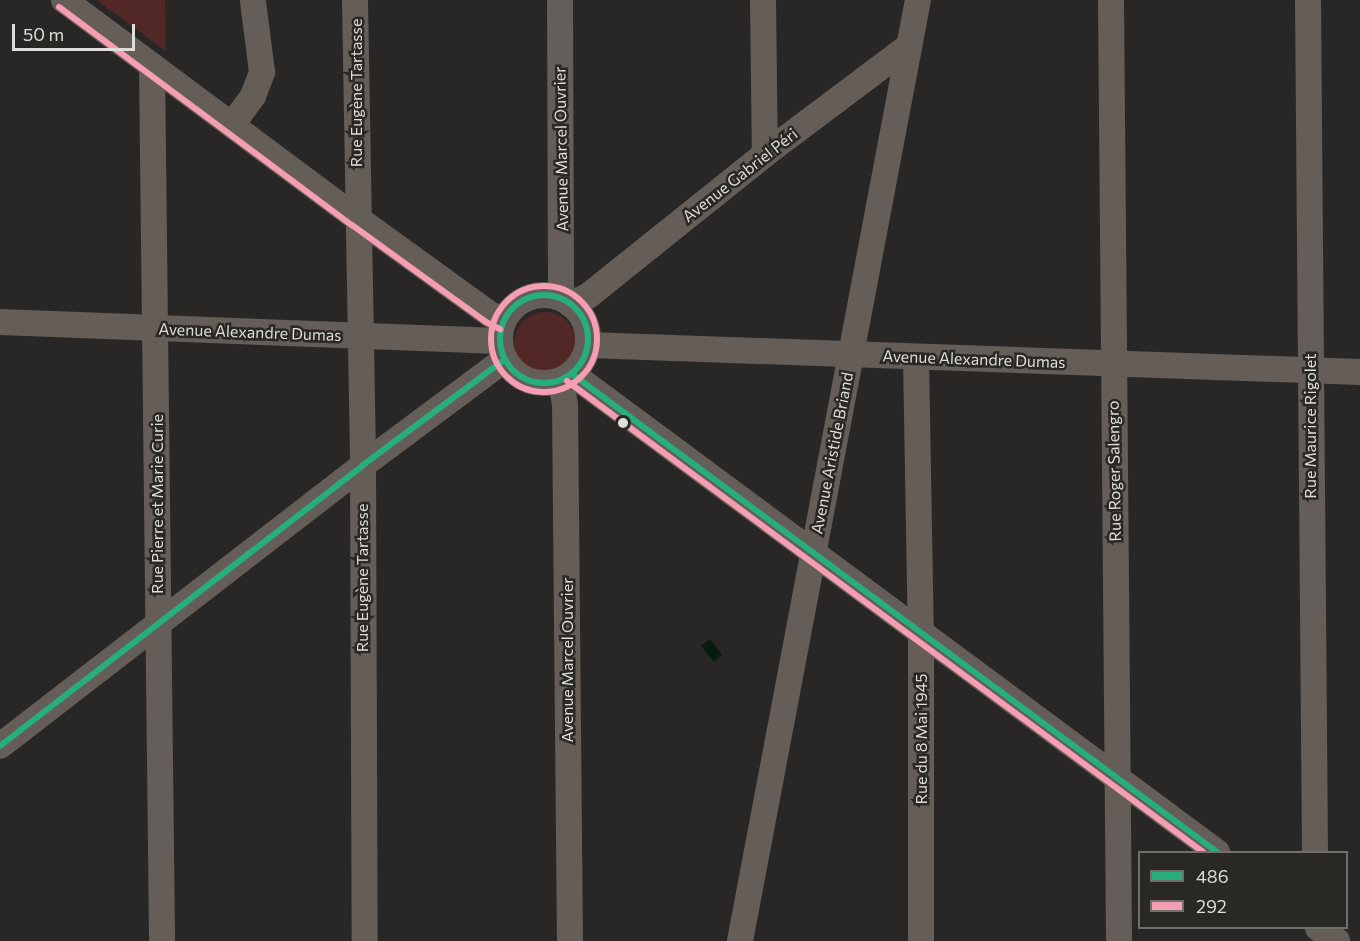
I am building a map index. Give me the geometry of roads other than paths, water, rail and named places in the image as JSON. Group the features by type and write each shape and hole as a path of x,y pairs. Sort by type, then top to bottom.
{"street":[{"path":"0,746 363,465 503,341 511,310 522,301 548,295 566,301 585,322 588,345 584,359 566,377 534,382 522,377 503,341 491,315 64,0"},
{"name":"Rue Eugène Tartasse","path":"355,0 363,465 365,941"},
{"name":"Avenue Marcel Ouvrier","path":"560,0 563,290 566,301"},
{"path":"763,0 765,154"},
{"name":"Avenue Aristide Briand","path":"740,941 918,0"},
{"name":"Rue Roger Salengro","path":"1111,0 1112,364 1119,941"},
{"name":"Rue Maurice Rigolet","path":"1308,0 1315,851"},
{"path":"232,125 253,96 262,72 253,2"},
{"name":"Avenue Gabriel Péri","path":"566,301 588,296 765,154 909,46"},
{"name":"Rue Pierre et Marie Curie","path":"152,67 162,941"},
{"name":"Avenue Alexandre Dumas","path":"0,322 503,341"},
{"name":"Avenue Alexandre Dumas","path":"588,345 1360,372"},
{"name":"Rue du 8 Mai 1945","path":"916,357 921,941"},
{"path":"566,377 814,554 1216,851"},
{"name":"Avenue Marcel Ouvrier","path":"566,377 570,941"},
{"path":"1320,929 1337,941"}]}
